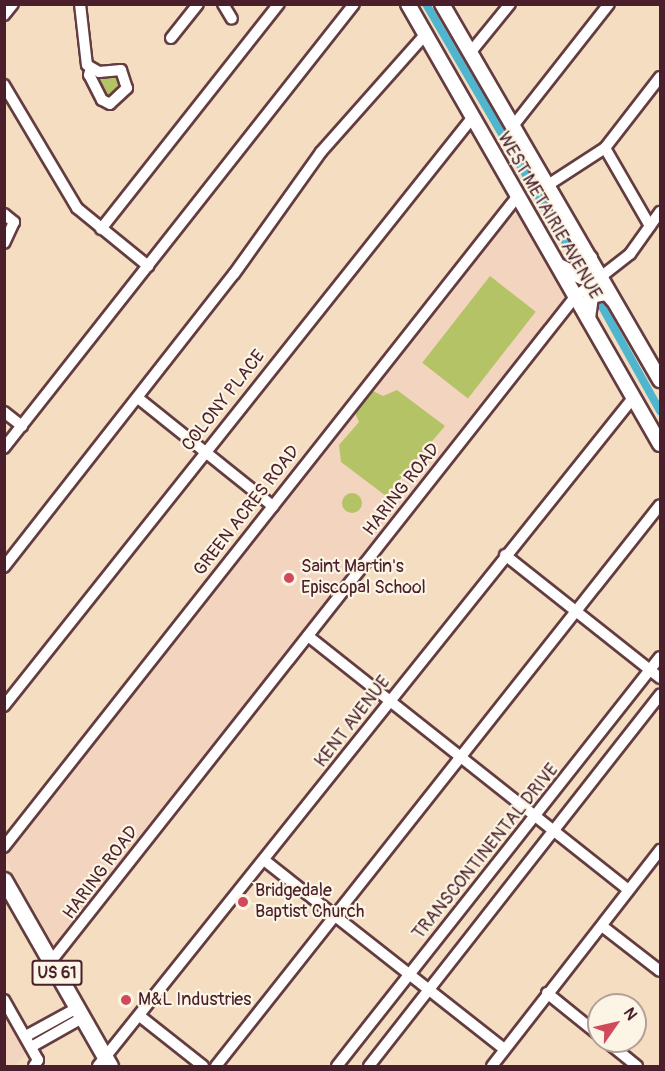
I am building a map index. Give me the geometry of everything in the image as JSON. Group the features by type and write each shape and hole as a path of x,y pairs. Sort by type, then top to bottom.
{"highway":[{"name":"US 61","path":"4,880 103,1065"},
{"name":"US 61","path":"4,896 49,967"}],"main road":[{"name":"WEST METAIRIE AVENUE","path":"408,4 660,444"},
{"name":"WEST METAIRIE AVENUE","path":"442,4 600,277 656,361 660,380"},
{"path":"554,260 564,272 582,277 591,268 590,258"},
{"path":"590,323 591,296 607,293 615,302"}],"street":[{"path":"4,15 13,4"},
{"path":"80,4 83,53 91,68"},
{"path":"171,38 198,4"},
{"path":"223,4 232,19"},
{"path":"101,229 279,4"},
{"path":"4,448 354,4"},
{"path":"470,53 510,4"},
{"path":"513,126 609,4"},
{"path":"4,567 138,398 321,152 425,35"},
{"path":"548,185 605,148 660,77"},
{"path":"4,85 77,208 148,266"},
{"name":"COLONY PLACE","path":"4,706 472,118"},
{"path":"605,148 650,226"},
{"name":"GREEN ACRES ROAD","path":"4,847 517,197"},
{"name":"HARING ROAD","path":"49,967 575,297 630,254 660,212"},
{"path":"4,214 14,222 4,243"},
{"path":"138,398 273,506"},
{"name":"KENT AVENUE","path":"103,1065 633,398"},
{"path":"4,412 22,426"},
{"path":"216,1066 660,505"},
{"path":"506,555 660,678"},
{"path":"308,636 630,890"},
{"name":"TRANSCONTINENTAL DRIVE","path":"337,1066 660,657"},
{"path":"369,1066 660,696"},
{"path":"492,1066 503,1048 660,850"},
{"path":"264,860 503,1048"},
{"path":"602,926 660,971"},
{"path":"548,993 587,1025"},
{"path":"4,1000 38,1060 34,1066"},
{"path":"26,1036 76,1015"},
{"path":"32,1047 76,1015"},
{"path":"141,1017 203,1066"},
{"path":"621,1053 638,1066"}],"shaded area":[{"name":"Saint Martin's Episcopal School","path":"516,206 579,299 55,948 4,856"},
{"path":"4,1010 28,1050 15,1066 5,1066"}],"green space":[{"path":"120,74 123,84 107,99 95,76"},
{"path":"490,276 536,312 468,398 422,363"},
{"path":"397,390 445,426 386,496 341,462 339,445 359,422 355,413 373,391 383,396"},
{"path":"352,493 359,496 362,503 359,510 352,513 345,510 342,503 345,496"}],"waterway":[{"path":"426,4 580,268"},
{"path":"600,303 660,411"}],"place":[{"name":"Saint Martin's Episcopal School","path":"289,578"},
{"name":"Bridgedale Baptist Church","path":"243,902"},
{"name":"M&L Industries","path":"126,1000"}]}
